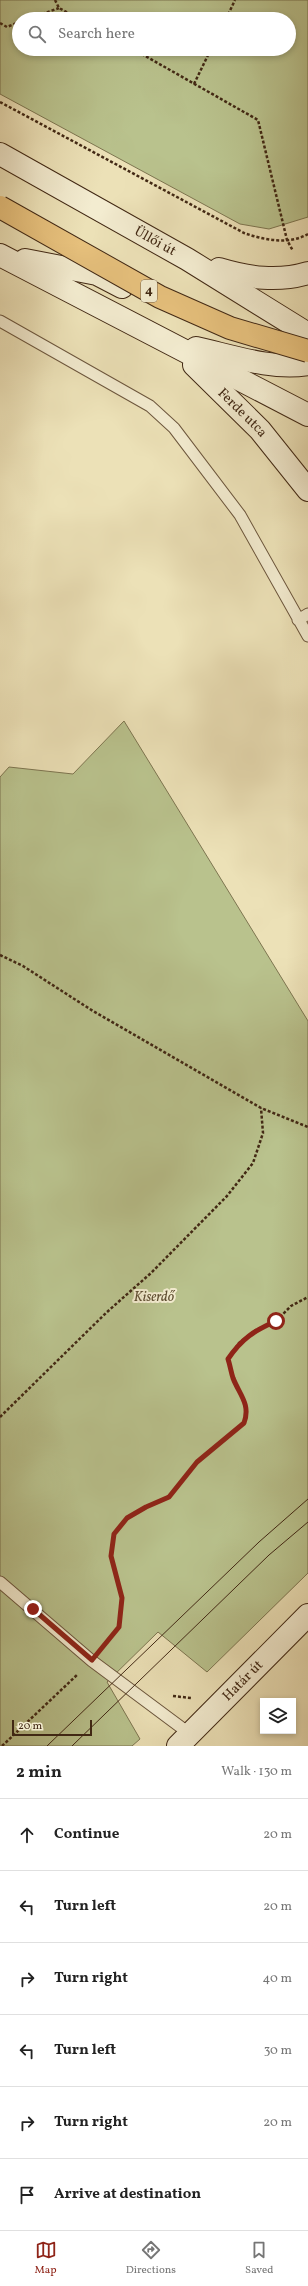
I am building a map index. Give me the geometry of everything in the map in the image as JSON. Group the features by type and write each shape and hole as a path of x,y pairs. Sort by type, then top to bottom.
{"main road":[{"name":"Üllői út","path":"0,154 188,260 308,335"},
{"name":"4","path":"0,207 160,297 230,328 308,351"},
{"path":"0,255 96,274 179,314 253,331 308,335"},
{"path":"0,255 308,415"},
{"path":"188,260 245,277 288,279 308,273"},
{"path":"170,343 262,362 297,366 308,364"},
{"name":"Ferde utca","path":"170,343 260,430 308,490"},
{"name":"Határ út","path":"184,1740 308,1615"}],"lane":[{"path":"0,321 150,406 174,428 240,515 303,617 308,636"},
{"path":"0,1582 184,1740"}],"path":[{"path":"55,0 59,8 66,12"},
{"path":"229,12 235,0"},
{"path":"48,12 59,8"},
{"path":"0,23 7,27 12,25"},
{"path":"144,56 258,120 287,240"},
{"path":"194,84 208,56"},
{"path":"0,102 244,233 263,239 287,240 300,238 308,234"},
{"path":"0,955 23,966 94,1011 261,1108 308,1126"},
{"path":"0,1417 107,1312 151,1273 227,1196 253,1163 263,1134 261,1108"},
{"path":"2,1746 92,1660 119,1627 122,1598 111,1556 114,1534 127,1518 146,1507 169,1497 197,1462 244,1423 247,1415 245,1400 234,1379 228,1359 239,1343 256,1330 276,1321 291,1306 308,1297"}],"green space":[{"path":"0,0 308,0 308,217 269,229 240,224 0,94"},
{"name":"Kiserdő","path":"124,721 308,1021 308,1573 207,1672 158,1632 107,1682 140,1739 132,1746 0,1746 0,777 9,767 73,774"}],"tram line":[{"path":"47,1746 259,1542 308,1499"},
{"path":"72,1746 269,1555 308,1522"}],"route":[{"path":"33,1609 92,1660 119,1627 122,1598 111,1556 114,1534 127,1518 146,1507 169,1497 197,1462 215,1448 230,1433 244,1423 247,1415 245,1400 234,1379 228,1359 239,1343 256,1330 276,1321"}]}
